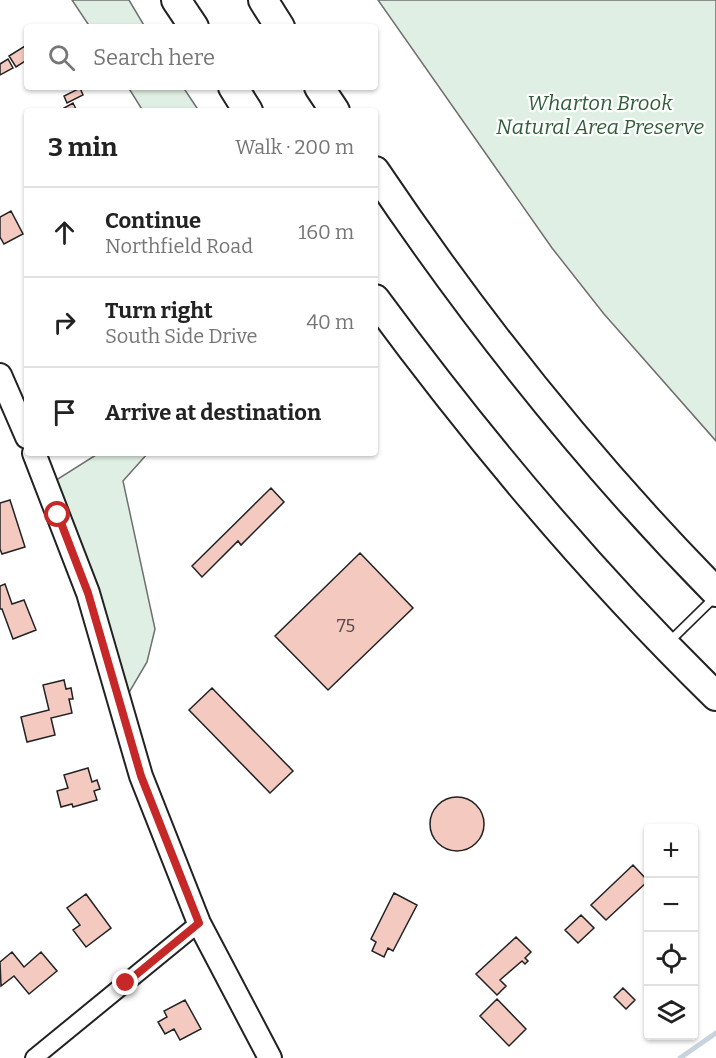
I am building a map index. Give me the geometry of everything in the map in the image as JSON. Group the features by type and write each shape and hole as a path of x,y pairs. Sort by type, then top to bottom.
{"highway":[{"path":"177,0 192,24"},
{"path":"263,0 278,24"},
{"path":"234,90 246,108"},
{"path":"321,90 333,108"},
{"path":"378,175 449,276 533,385 624,493 716,594"},
{"path":"378,303 500,461 573,546 716,696"}],"street":[{"path":"0,375 24,430"},
{"path":"35,456 88,593 141,776 199,923 270,1058"},
{"path":"34,1058 199,923"}],"lane":[{"path":"665,645 716,594"}],"green space":[{"path":"72,0 129,0 143,24 88,24"},
{"name":"Wharton Brook Natural Area Preserve","path":"378,0 716,0 716,441 604,314 552,248"},
{"path":"130,90 185,90 197,108 141,108"},
{"path":"94,456 145,456 123,481 155,629 147,662 127,696 53,482"}],"building":[{"path":"24,47 24,62 16,67 9,56"},
{"path":"8,59 13,68 0,75 0,64"},
{"path":"76,90 81,90 83,95 67,103 64,96"},
{"path":"73,103 76,108 64,108"},
{"path":"11,211 23,234 4,244 0,237 0,217"},
{"path":"271,488 284,502 241,545 238,541 202,577 192,566"},
{"path":"10,500 25,547 2,554 0,549 0,503"},
{"path":"360,553 413,608 328,690 275,636"},
{"path":"5,584 12,604 24,600 36,630 13,639 2,609 0,609 0,586"},
{"path":"64,680 66,689 71,688 73,699 69,699 72,713 51,718 55,735 27,742 21,717 49,710 43,685"},
{"path":"212,688 293,771 270,793 189,710"},
{"path":"88,768 92,782 97,780 100,789 94,791 97,800 73,807 72,804 61,807 57,791 68,788 64,775"},
{"path":"452,797 462,797 472,801 480,809 484,824 480,839 472,847 462,851 452,851 442,847 434,839 430,829 430,819 434,809 442,801"},
{"path":"633,865 644,877 644,885 606,920 591,905"},
{"path":"394,893 417,905 393,951 388,948 384,957 372,951 376,942 371,939"},
{"path":"86,894 111,928 86,947 73,930 80,925 67,908"},
{"path":"581,915 594,928 578,943 565,930"},
{"path":"516,937 531,952 525,958 528,961 525,964 522,961 500,980 506,986 497,995 476,974"},
{"path":"12,952 24,967 41,952 57,971 29,994 14,976 1,986 0,962"},
{"path":"623,988 635,1000 626,1009 614,997"},
{"path":"497,999 526,1029 509,1046 480,1016"},
{"path":"185,1000 201,1029 180,1040 174,1029 165,1034 158,1022 167,1017 164,1011"}],"waterway":[{"path":"680,1058 716,1033"}],"route":[{"path":"58,515 88,593 141,776 199,923 126,983"}]}
